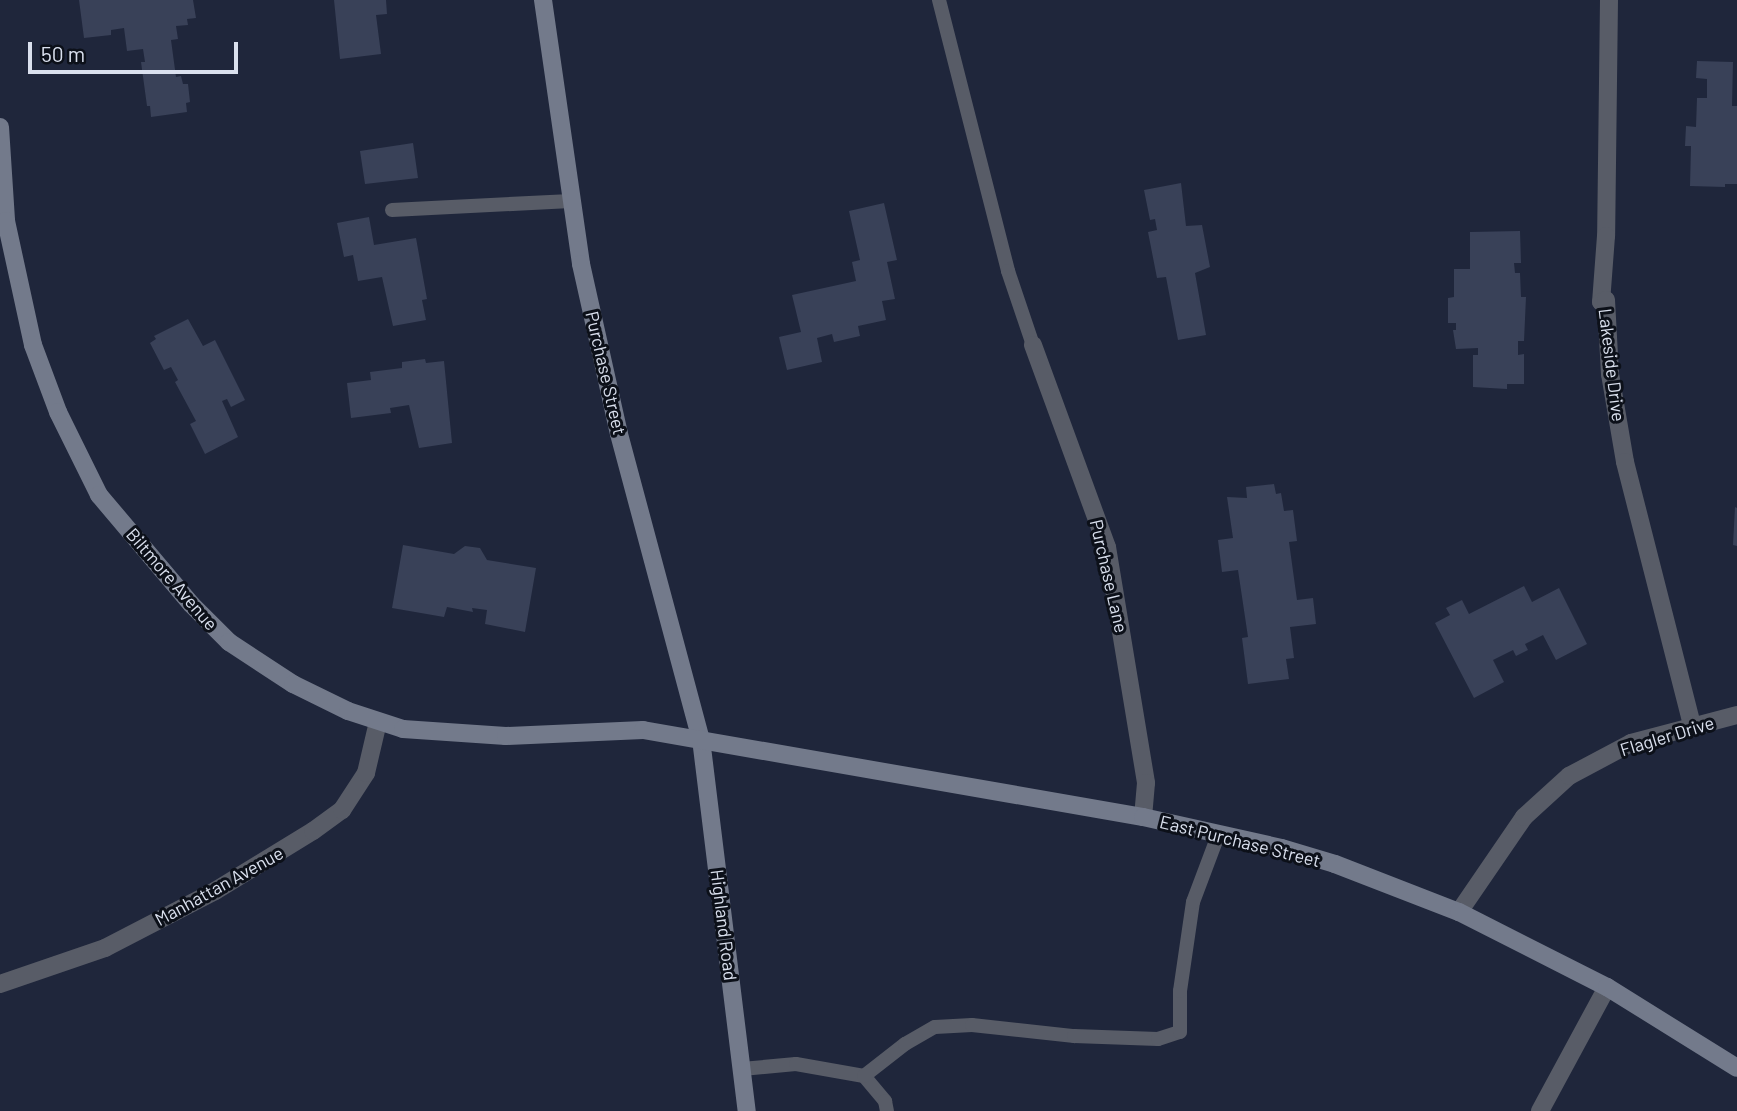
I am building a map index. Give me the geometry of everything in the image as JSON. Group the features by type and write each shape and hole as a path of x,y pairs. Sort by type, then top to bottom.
{"main road":[{"name":"Purchase Street","path":"543,0 581,264 619,434 701,739"},
{"name":"Biltmore Avenue","path":"0,127 6,221 33,345 58,412 99,495 191,604 229,642 293,684 348,711 403,729 461,735 643,730 701,739"},
{"name":"East Purchase Street","path":"701,739 1143,817 1219,832 1335,864 1459,912 1607,987 1737,1068"},
{"name":"Highland Road","path":"701,739 747,1111"}],"street":[{"name":"Lakeside Drive","path":"1609,0 1606,236 1601,302 1606,300 1610,374 1625,462 1692,725"},
{"name":"Purchase Lane","path":"1033,345 1107,547 1146,783 1143,817"},
{"name":"Flagler Drive","path":"1459,912 1524,817 1569,776 1631,743 1737,715"},
{"name":"Manhattan Avenue","path":"0,985 105,948 215,891 313,831 342,810 366,773 378,722"},
{"path":"1541,1111 1607,987"}],"lane":[{"path":"939,0 1008,271 1033,345"},
{"path":"392,210 571,201"},
{"path":"864,1076 905,1044 935,1027 972,1025 1074,1036 1158,1039 1180,1032 1181,979 1193,902 1219,832"},
{"path":"742,1069 796,1064 864,1076 885,1101 887,1111"}],"building":[{"path":"79,0 193,0 196,18 187,19 188,25 176,26 178,39 171,40 176,77 181,76 183,84 188,84 190,102 186,103 187,112 151,117 141,62 145,62 143,49 127,51 124,28 111,30 111,35 84,38"},
{"path":"334,0 386,0 387,14 376,15 381,54 340,59"},
{"path":"1697,61 1733,62 1732,106 1737,106 1737,184 1725,184 1725,187 1690,186 1691,146 1685,146 1686,126 1696,127 1697,98 1707,98 1707,79 1696,78"},
{"path":"413,143 418,178 365,184 360,151"},
{"path":"1181,183 1186,226 1202,225 1210,267 1195,273 1206,335 1178,340 1166,277 1157,278 1148,232 1157,230 1155,219 1150,220 1144,190"},
{"path":"884,203 897,260 887,262 895,299 882,301 886,320 858,326 860,336 834,342 832,334 817,338 822,362 787,370 779,337 801,332 792,295 856,281 852,262 860,260 849,211"},
{"path":"369,217 374,245 416,238 427,299 422,300 426,320 393,326 382,277 358,281 353,255 344,257 337,223"},
{"path":"1520,231 1521,263 1514,263 1515,273 1520,273 1521,297 1526,297 1524,341 1518,341 1518,355 1524,354 1524,384 1507,384 1507,389 1473,387 1473,355 1478,355 1478,348 1456,349 1453,330 1456,330 1456,323 1448,323 1448,298 1454,297 1454,269 1470,269 1470,232"},
{"path":"188,319 203,346 215,340 245,400 231,407 227,399 222,401 238,437 205,454 190,424 196,421 175,382 178,380 171,367 164,370 150,343 156,339 154,336"},
{"path":"425,359 426,363 444,361 452,443 419,448 409,405 390,408 391,413 351,418 347,383 371,380 370,372 402,368 402,362"},
{"path":"1274,484 1276,494 1281,493 1284,511 1293,510 1297,541 1289,542 1297,600 1313,598 1316,624 1290,627 1294,658 1286,659 1289,679 1248,684 1242,638 1248,637 1238,570 1222,572 1218,540 1233,538 1227,497 1247,498 1246,487"},
{"path":"1735,507 1737,508 1737,546 1733,545"},
{"path":"403,545 454,554 465,546 480,548 487,560 536,568 525,632 485,624 487,610 472,608 473,612 447,607 444,617 392,608"},
{"path":"1524,586 1532,602 1559,588 1587,644 1556,660 1543,635 1525,644 1528,650 1516,656 1513,650 1493,660 1504,682 1474,698 1435,623 1450,615 1446,608 1462,600 1469,614"}]}
